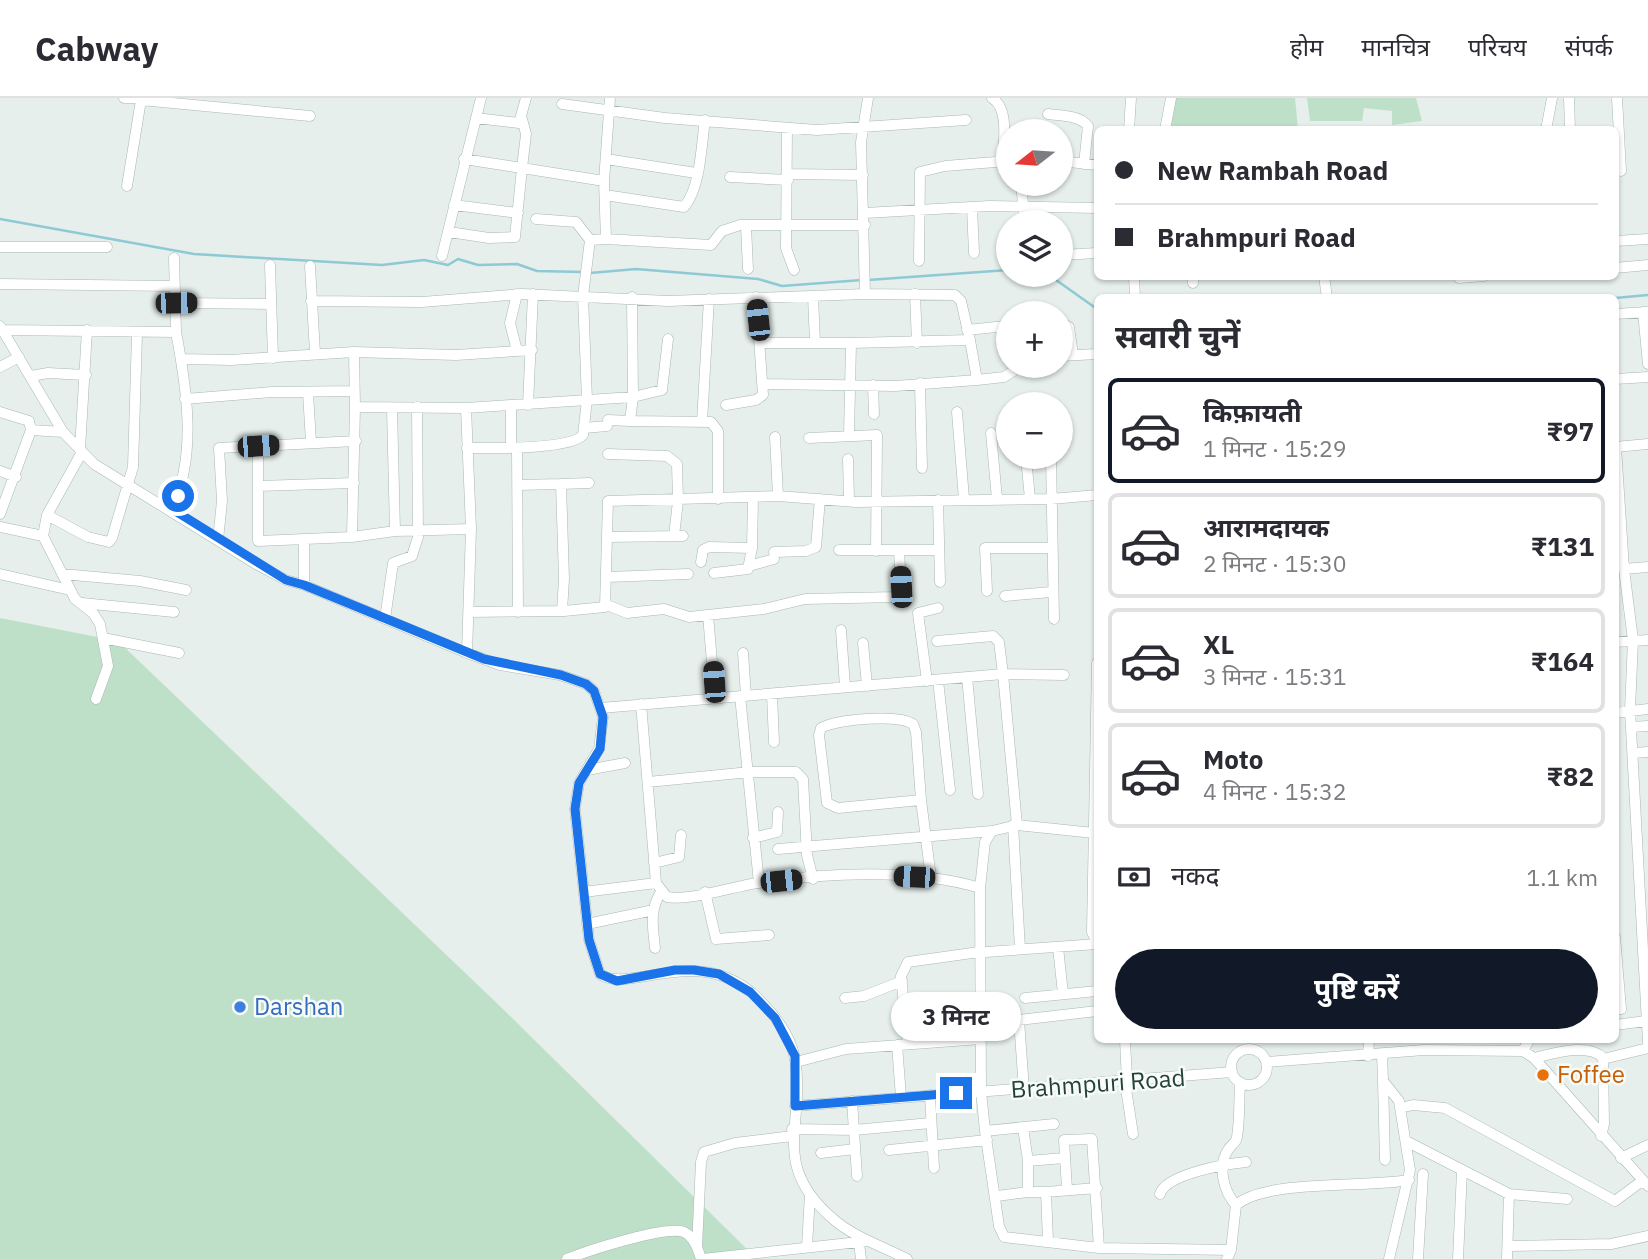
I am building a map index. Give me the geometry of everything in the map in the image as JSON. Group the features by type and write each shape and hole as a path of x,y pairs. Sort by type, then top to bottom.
{"street":[{"path":"124,98 310,116"},
{"path":"442,256 481,98"},
{"path":"449,232 511,239 514,237 526,134 523,119 526,98"},
{"path":"606,239 604,181 610,98"},
{"path":"865,289 863,126 868,98"},
{"path":"995,98 1003,119"},
{"path":"1129,126 1131,98"},
{"path":"1166,126 1171,98"},
{"path":"1547,126 1552,98"},
{"path":"1569,98 1570,126"},
{"path":"1616,98 1618,126"},
{"path":"127,186 141,99"},
{"path":"562,104 609,111 817,130 966,120"},
{"path":"1048,114 1081,118 1088,126 1084,164"},
{"path":"476,118 514,124 523,119"},
{"path":"605,195 684,207 689,201 696,173 705,120"},
{"path":"786,128 786,248 794,270"},
{"path":"1619,142 1621,171"},
{"path":"464,159 604,181"},
{"path":"606,159 696,173"},
{"path":"919,261 920,172 945,166 996,163"},
{"path":"1073,163 1094,165"},
{"path":"730,177 863,175"},
{"path":"1023,196 1024,210"},
{"path":"454,205 518,213"},
{"path":"864,213 972,207 1094,208"},
{"path":"972,207 974,253"},
{"path":"467,448 514,448 575,441 583,435 587,400 583,296 590,240 576,222 536,219"},
{"path":"590,240 712,245 722,231 746,226 865,225"},
{"path":"746,226 748,269"},
{"path":"1619,241 1648,239"},
{"path":"0,247 107,247"},
{"path":"1073,254 1094,253"},
{"path":"172,509 184,483 188,429 176,332 174,258"},
{"path":"270,265 273,358"},
{"path":"310,265 315,353"},
{"path":"1619,268 1648,265"},
{"path":"0,284 175,286"},
{"path":"311,302 422,302 517,294 668,300 813,296 865,289 955,295 961,301 977,380"},
{"path":"517,294 510,323 517,351"},
{"path":"528,405 533,294"},
{"path":"915,294 917,343"},
{"path":"813,296 815,343"},
{"path":"630,421 633,397 632,297"},
{"path":"726,405 760,399 764,384 756,297"},
{"path":"702,422 709,299"},
{"path":"176,303 271,304"},
{"path":"1619,314 1646,312 1648,365"},
{"path":"1,328 137,334 176,332"},
{"path":"1,328 64,432 94,464 172,509 218,540 286,580 467,653 500,665 527,667 586,684 594,691 601,708 600,749 576,794 587,925 594,959 606,978 626,980 675,970 719,974 750,992 775,1018 788,1039 796,1062 792,1133 802,1181 833,1219 864,1242 907,1259"},
{"path":"761,343 917,343 996,328"},
{"path":"87,330 81,451 47,515 43,536 75,599 97,619 108,666 96,699"},
{"path":"47,515 88,537 108,542 129,484 135,420 137,334"},
{"path":"355,407 466,408 633,397 662,390 668,339"},
{"path":"849,436 851,343"},
{"path":"181,359 304,357 315,353 354,352 456,355 532,350"},
{"path":"352,537 356,441 354,352"},
{"path":"1073,355 1094,354"},
{"path":"0,367 19,357"},
{"path":"31,376 48,373 86,375"},
{"path":"1619,379 1648,377"},
{"path":"764,384 873,385 996,378"},
{"path":"920,383 922,468"},
{"path":"873,385 874,414"},
{"path":"185,399 272,392 355,391"},
{"path":"308,393 311,442"},
{"path":"511,405 518,485 518,612"},
{"path":"385,619 393,563 414,554 417,530 417,407"},
{"path":"392,408 395,531"},
{"path":"466,408 471,528 467,653"},
{"path":"0,412 29,421 31,430 16,477 0,514"},
{"path":"957,412 964,499"},
{"path":"584,428 630,421 711,422 718,432 718,499"},
{"path":"31,430 64,432"},
{"path":"992,433 997,499"},
{"path":"809,438 877,435 876,551"},
{"path":"775,437 778,496"},
{"path":"218,540 222,501 219,448 356,441"},
{"path":"1619,447 1648,444"},
{"path":"258,446 258,541 471,528"},
{"path":"607,537 678,536 677,464 667,456 608,454"},
{"path":"848,459 849,501"},
{"path":"1027,469 1030,499"},
{"path":"1051,469 1051,592 1054,619"},
{"path":"0,471 16,477"},
{"path":"258,486 354,483"},
{"path":"518,485 589,483"},
{"path":"561,484 564,579 562,611"},
{"path":"1619,493 1624,569 1633,640 1630,710 1648,1042"},
{"path":"607,604 608,501 778,496 849,501 1051,499 1094,495"},
{"path":"714,573 745,572 749,566 753,498"},
{"path":"749,566 774,555 816,547 820,499"},
{"path":"938,500 940,582"},
{"path":"0,527 43,536"},
{"path":"304,539 304,585"},
{"path":"701,562 703,550 709,547 752,548"},
{"path":"987,591 985,548 1051,548"},
{"path":"839,550 939,550"},
{"path":"607,604 627,613 664,609 683,617 764,609 805,599 896,597 901,587 899,550"},
{"path":"1624,569 1648,567"},
{"path":"0,574 70,590"},
{"path":"62,574 186,590"},
{"path":"607,577 688,574"},
{"path":"1005,596 1051,592"},
{"path":"82,603 174,612"},
{"path":"469,612 562,611 602,608 607,604"},
{"path":"926,681 918,613 938,608"},
{"path":"708,615 715,698"},
{"path":"841,630 845,687"},
{"path":"937,642 993,636 999,642 1015,825 1020,949"},
{"path":"103,638 179,653"},
{"path":"1619,642 1648,640"},
{"path":"863,643 867,686"},
{"path":"743,653 748,772 759,883"},
{"path":"601,708 1003,674 1064,675"},
{"path":"967,677 978,794"},
{"path":"938,680 950,790"},
{"path":"772,694 774,743"},
{"path":"641,704 658,888 652,918 655,948"},
{"path":"1619,712 1648,709"},
{"path":"921,800 831,806 825,799 819,735 821,727 833,723 898,718 913,724 931,878"},
{"path":"1631,727 1648,726"},
{"path":"1633,753 1648,752"},
{"path":"587,770 625,763"},
{"path":"648,782 748,772 791,771 803,779 813,879"},
{"path":"753,838 777,832 778,812"},
{"path":"778,849 992,831 1015,825 1094,833"},
{"path":"992,831 985,842 980,888 981,1091 999,1226 1004,1237 1099,1248 1229,1256 1236,1205 1243,1200 1275,1190 1385,1184 1409,1180"},
{"path":"654,863 679,857 681,835"},
{"path":"584,892 658,888 673,898 759,883 864,876 952,879 980,888"},
{"path":"705,892 716,939 769,935"},
{"path":"1094,903 1094,935"},
{"path":"587,925 649,911"},
{"path":"901,1097 902,981 908,962 982,952 1094,944"},
{"path":"1058,947 1063,994"},
{"path":"845,998 864,996 902,981"},
{"path":"1619,985 1619,1009"},
{"path":"1025,998 1094,991"},
{"path":"981,1019 1019,1020 1094,1011"},
{"path":"1019,1020 1024,1090"},
{"path":"1619,1024 1646,1021"},
{"path":"796,1062 846,1049 981,1040"},
{"path":"1125,1043 1126,1081 1133,1134"},
{"path":"1368,1056 1369,1043"},
{"path":"1523,1051 1527,1043"},
{"path":"1253,1044 1267,1062 1265,1076 1261,1082 1247,1085 1240,1082 1232,1072 1236,1055 1253,1044"},
{"path":"1267,1062 1368,1056 1463,1044 1489,1044 1523,1051 1534,1058 1645,1183 1615,1201 1445,1108 1413,1104 1400,1108"},
{"path":"1607,1058 1648,1048"},
{"path":"1534,1058 1585,1051 1599,1054 1603,1058 1604,1124 1601,1136"},
{"path":"1382,1054 1385,1160"},
{"name":"Brahmpuri Road","path":"795,1106 1232,1072"},
{"path":"1382,1081 1394,1092 1400,1108 1409,1180 1389,1259"},
{"path":"1236,1205 1227,1195 1223,1182 1226,1152 1237,1137 1241,1110 1240,1082"},
{"path":"930,1095 934,1168"},
{"path":"852,1101 856,1176"},
{"path":"697,1246 701,1162 705,1152 735,1143 792,1133 931,1123"},
{"path":"889,1150 1054,1124"},
{"path":"1023,1128 1028,1161 1028,1192"},
{"path":"1067,1189 1064,1140 1092,1139 1099,1248"},
{"path":"1406,1142 1509,1194 1567,1199"},
{"path":"1622,1158 1648,1145"},
{"path":"821,1153 855,1149"},
{"path":"1028,1161 1064,1158"},
{"path":"1160,1194 1165,1184 1225,1164 1246,1162"},
{"path":"1458,1259 1462,1171"},
{"path":"1418,1259 1423,1174"},
{"path":"997,1196 1097,1188"},
{"path":"1046,1192 1048,1241"},
{"path":"807,1247 810,1193"},
{"path":"1507,1259 1509,1194"},
{"path":"567,1259 631,1239 677,1230 687,1233 697,1246 702,1259 864,1242"},
{"path":"1508,1246 1611,1244 1648,1236"},
{"path":"861,1259 864,1242"}],"green space":[{"path":"1176,98 1295,98 1298,126 1168,126"},
{"path":"1307,98 1416,98 1422,121 1392,125 1392,111 1364,108 1362,121 1310,121"},
{"path":"0,618 118,641 505,1011 757,1259 0,1259"}],"waterway":[{"path":"0,219 194,254 382,265 424,260 448,265 458,259 478,265 517,264 537,271 583,272"},
{"path":"590,273 636,269 758,279 782,286 862,280"},
{"path":"868,280 996,271"},
{"path":"1066,287 1094,307"},
{"path":"1619,298 1648,295"}],"place":[{"name":"Darshan","path":"240,1007"},
{"name":"Foffee","path":"1543,1075"}],"route":[{"path":"178,496 172,509 256,564 286,580 500,665 527,667 561,675 586,684 594,691 600,700 603,717 600,749 579,783 575,809 589,940 600,974 617,981 656,972 694,970 719,974 737,983 763,1004 788,1039 795,1056 797,1073 795,1106 956,1093"}]}
